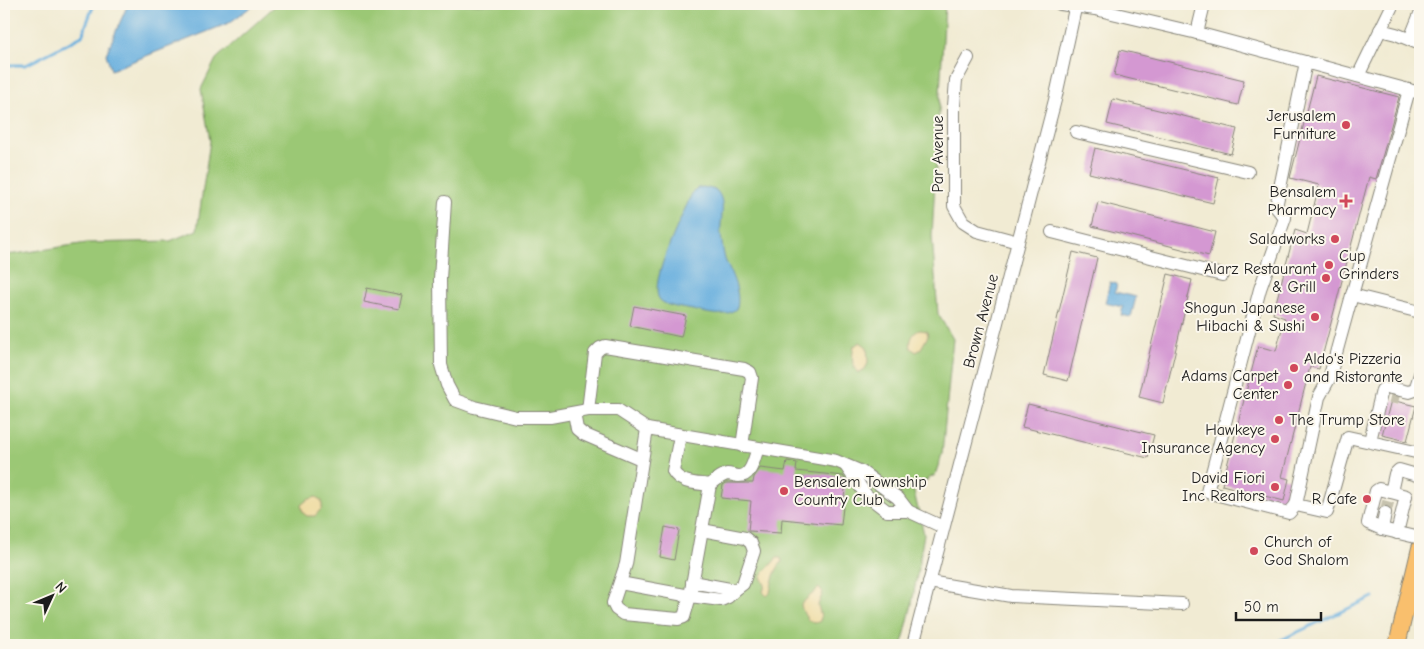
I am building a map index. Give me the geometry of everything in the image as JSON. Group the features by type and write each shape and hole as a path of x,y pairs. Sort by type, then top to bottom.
{"main road":[{"path":"1397,645 1420,548"}],"street":[{"path":"1060,4 1095,9 1197,33 1306,62 1358,76 1415,91 1352,295 1329,379 1319,396 1296,505 1289,513 1207,492 1260,289 1285,218 1276,207 1306,62"},
{"path":"1197,33 1204,4"},
{"path":"1358,76 1393,4"},
{"name":"Brown Avenue","path":"913,645 1055,100 1076,5"},
{"path":"1380,30 1415,41 1420,14"},
{"name":"Par Avenue","path":"968,58 956,80 954,106 954,206 963,222 977,231 1018,242"},
{"path":"1076,132 1248,172"},
{"path":"445,202 440,279 441,365 447,385 455,400 474,407 516,417 550,417 588,410 618,410 647,429 680,436 836,460 846,466 866,494 887,511 908,511 944,527"},
{"path":"1052,232 1222,275"},
{"path":"1352,295 1420,312"},
{"path":"588,410 595,353 605,346 744,369 750,372 752,378 742,446"},
{"path":"1413,390 1409,392 1386,387 1382,390 1390,397 1406,399 1415,390 1420,374"},
{"path":"1370,441 1390,397"},
{"path":"574,412 578,429 583,434 641,460"},
{"path":"647,429 626,564 613,603 616,609 623,614 678,619 684,617 690,596 710,485 721,476 747,474 751,469 758,448"},
{"path":"680,436 673,471 676,476 681,480 710,485"},
{"path":"1296,505 1327,512 1348,437 1420,452"},
{"path":"1391,492 1395,474 1399,470 1420,476"},
{"path":"1397,533 1406,496 1379,489 1376,491 1368,524 1382,529 1397,533 1420,538"},
{"path":"1382,529 1386,513"},
{"path":"620,583 720,600 728,597 743,584 754,551 751,543 745,538 702,530"},
{"path":"692,582 735,590"},
{"path":"929,582 1011,596 1182,604"}],"green space":[{"path":"277,4 945,4 932,236 938,314 953,339 942,454 935,475 913,488 924,534 912,604 902,645 4,645 4,549 10,528 4,529 4,255 87,243 170,241 197,230 210,141 201,89 216,59"}],"sand":[{"path":"920,330 927,331 928,336 920,350 916,352 911,348 911,339"},
{"path":"860,342 867,347 868,363 865,369 858,373 854,367 853,356 854,346"},
{"path":"316,497 322,501 322,508 315,516 307,516 303,513 301,505 307,500"},
{"path":"777,558 781,558 782,562 775,573 770,593 767,596 763,592 765,585 761,577"},
{"path":"819,588 823,592 818,605 821,617 820,621 813,623 805,615 801,604"}],"water":[{"path":"128,4 255,4 229,23 111,70 106,54"},
{"path":"703,187 716,190 722,200 721,230 723,250 738,295 737,308 721,314 710,314 671,306 660,300 657,292 662,264 676,229 693,191"},
{"path":"1110,282 1117,284 1115,292 1136,297 1131,317 1121,315 1123,307 1105,303"}],"building":[{"path":"1120,50 1244,80 1238,105 1114,75"},
{"path":"1316,76 1399,97 1376,179 1369,177 1319,369 1310,367 1282,477 1289,479 1284,501 1222,485 1258,346 1276,351 1285,318 1273,314 1295,230 1307,234 1319,185 1290,178"},
{"path":"1113,99 1237,129 1231,154 1107,124"},
{"path":"1095,148 1219,178 1213,203 1089,173"},
{"path":"1098,202 1215,232 1209,256 1092,226"},
{"path":"1073,252 1097,258 1068,381 1044,375"},
{"path":"1168,274 1192,280 1163,403 1139,397"},
{"path":"367,288 402,295 399,309 364,302"},
{"path":"634,306 686,316 681,337 630,326"},
{"path":"1391,400 1416,406 1407,441 1382,435"},
{"path":"1028,404 1154,435 1148,458 1022,427"},
{"name":"Bensalem Township Country Club","path":"787,461 797,463 796,471 843,476 846,480 841,525 782,519 781,533 748,531 751,501 721,498 723,485 726,483 753,483 754,477 760,468 785,471"},
{"path":"665,527 679,530 674,560 660,557"}],"waterway":[{"path":"4,65 26,65 82,36 94,4"},
{"path":"1270,645 1373,597"}],"tunnel":[{"path":"1390,397 1399,399"},
{"path":"1385,513 1391,492"}],"place":[{"name":"Jerusalem Furniture","path":"1346,125"},
{"name":"Bensalem Pharmacy","path":"1346,201"},
{"name":"Saladworks","path":"1335,239"},
{"name":"Cup Grinders","path":"1329,265"},
{"name":"Alarz Restaurant & Grill","path":"1326,278"},
{"name":"Shogun Japanese Hibachi & Sushi","path":"1315,317"},
{"name":"Aldo's Pizzeria and Ristorante","path":"1294,368"},
{"name":"Adams Carpet Center","path":"1288,385"},
{"name":"The Trump Store","path":"1279,420"},
{"name":"Hawkeye Insurance Agency","path":"1275,439"},
{"name":"David Fiori Inc Realtors","path":"1275,487"},
{"name":"Bensalem Township Country Club","path":"784,491"},
{"name":"R Cafe","path":"1367,499"},
{"name":"Church of God Shalom","path":"1254,551"}]}
